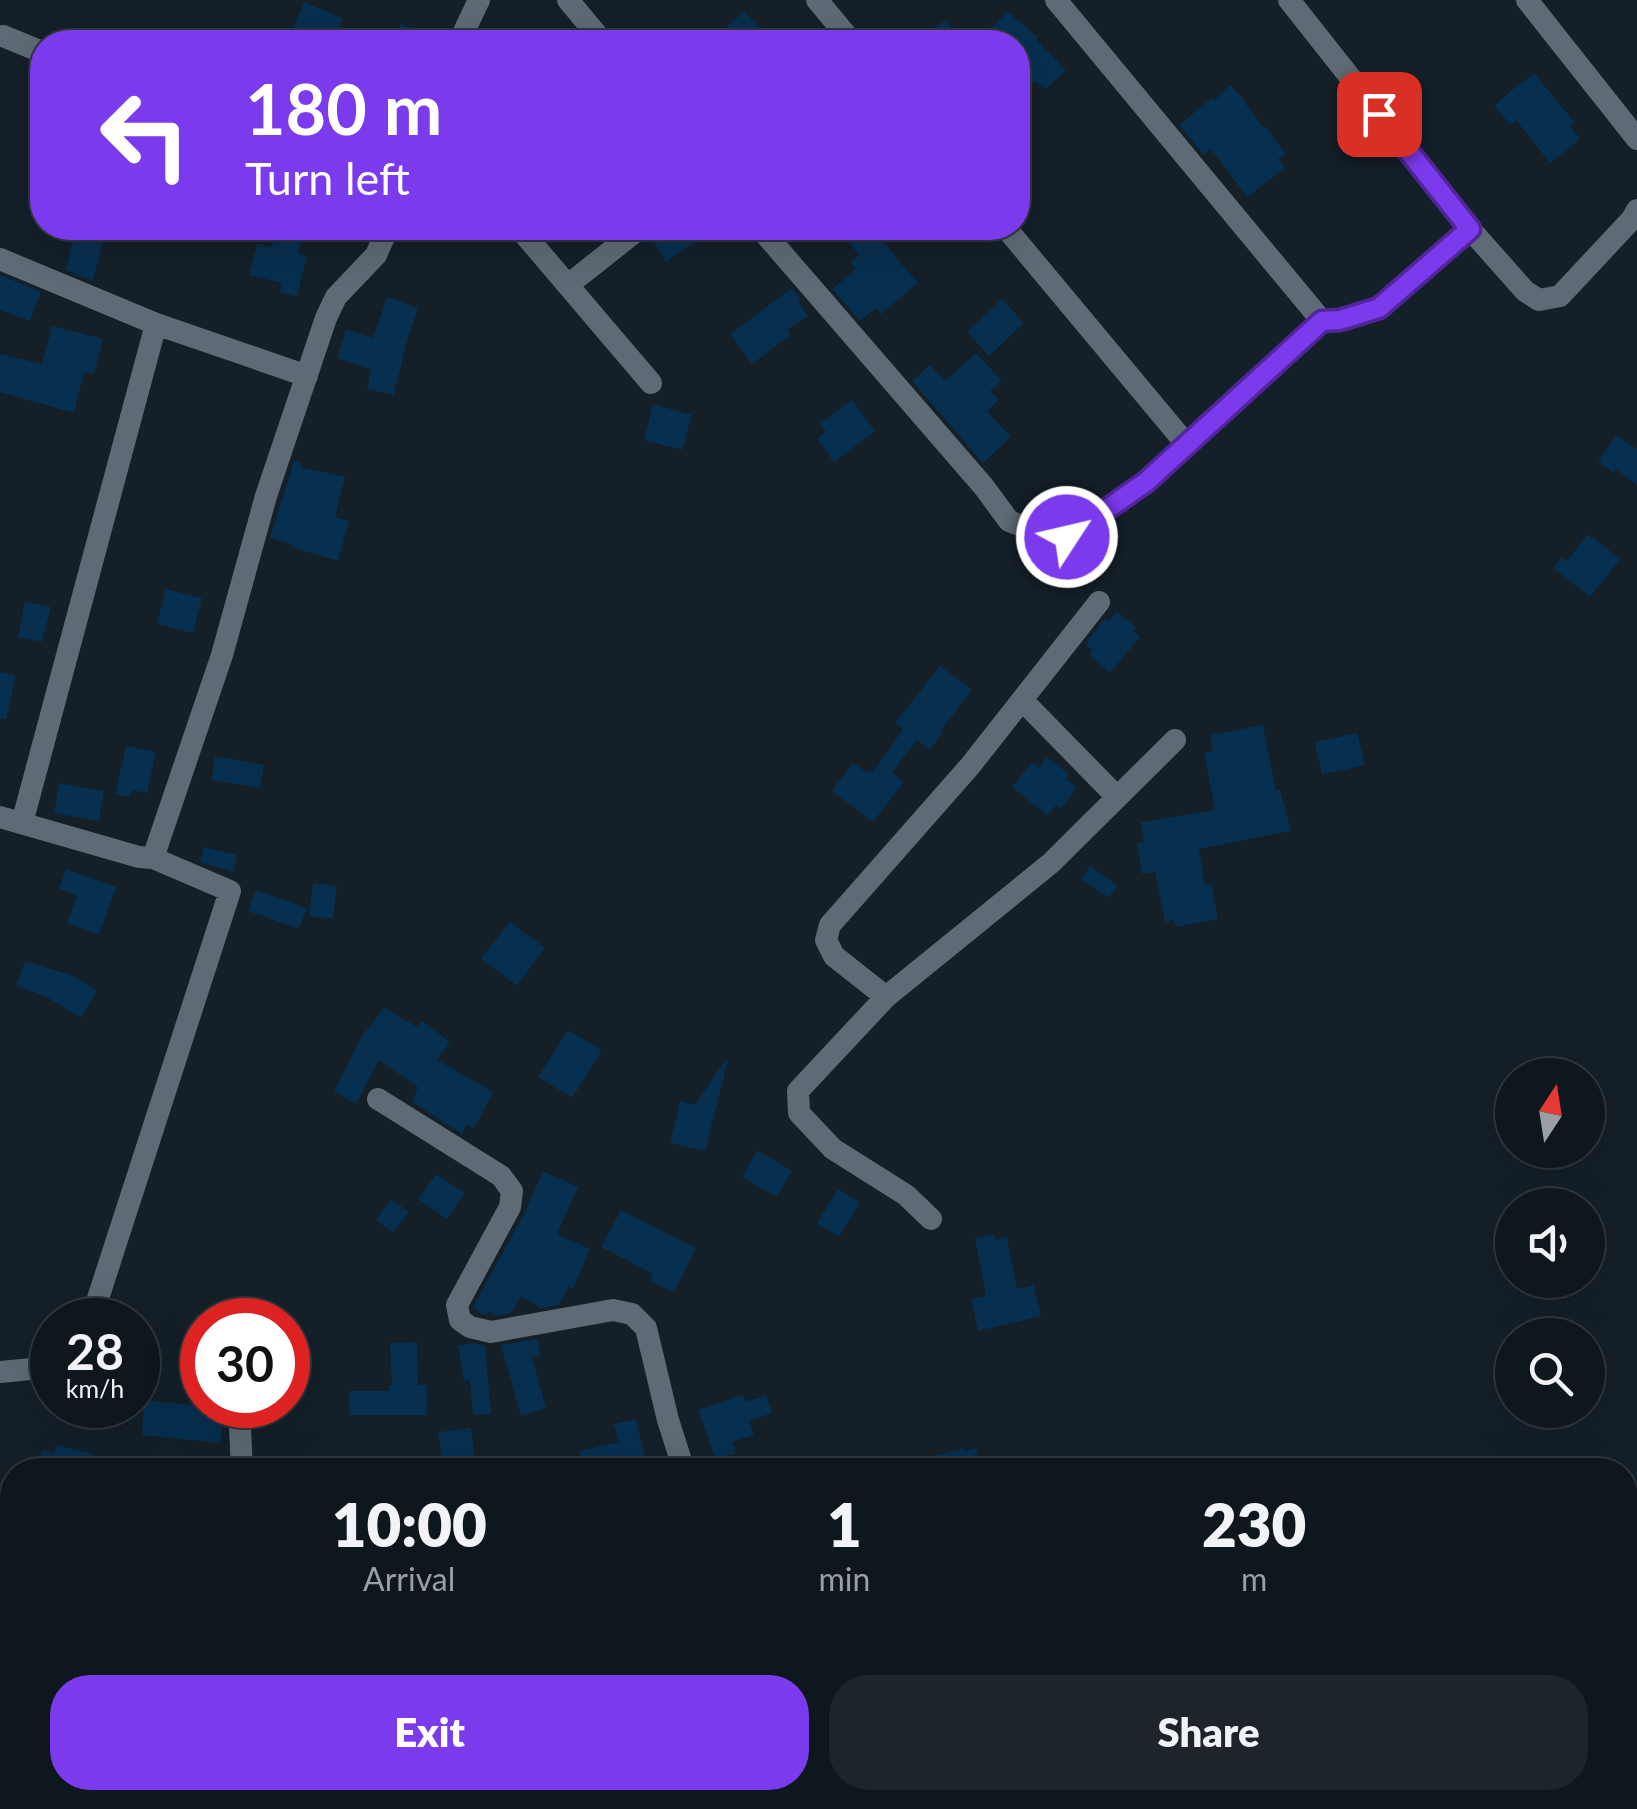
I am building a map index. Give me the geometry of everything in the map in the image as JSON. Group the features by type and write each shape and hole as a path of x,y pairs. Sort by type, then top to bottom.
{"street":[{"path":"464,30 478,0"},
{"path":"568,0 593,30"},
{"path":"817,0 842,30"},
{"path":"1056,0 1322,321"},
{"path":"1289,0 1470,229 1525,291 1540,300 1560,296 1635,218"},
{"path":"1527,0 1637,139"},
{"path":"3,36 30,47"},
{"path":"770,240 1009,521 1067,537 1146,482 1322,321 1340,320 1379,308 1470,229"},
{"path":"153,858 222,654 266,496 326,318 336,297 376,254 382,240"},
{"path":"530,240 651,383"},
{"path":"568,285 625,240"},
{"path":"1016,240 1187,445"},
{"path":"0,259 156,324 307,376"},
{"path":"98,1298 230,891 153,858 11,820 156,324"},
{"path":"886,997 834,956 826,940 830,924 970,766 1099,602"},
{"path":"1022,700 1117,797"},
{"path":"931,1219 906,1195 833,1150 800,1113 798,1092 886,997 1051,863 1174,740"},
{"path":"378,1100 501,1176 512,1191 510,1207 457,1304 460,1320 491,1332 613,1310 632,1314 646,1328 680,1458"},
{"path":"0,1372 30,1369"},
{"path":"240,1428 241,1458"}],"building":[{"path":"304,2 343,18 339,27 346,30 292,30"},
{"path":"744,11 762,30 723,30"},
{"path":"1007,11 1030,30 990,30"},
{"path":"946,20 952,30 930,30"},
{"path":"401,23 417,30 398,30"},
{"path":"1030,30 1066,70 1045,90 1035,81 1030,86"},
{"path":"1535,74 1575,123 1570,126 1580,139 1550,163 1516,120 1511,125 1494,106"},
{"path":"1230,85 1286,154 1278,159 1285,168 1247,197 1211,149 1204,155 1179,125"},
{"path":"73,240 103,243 93,281 66,270"},
{"path":"275,240 303,240 297,253 307,256 297,297 280,292 282,283 249,275 257,244 271,247"},
{"path":"652,240 699,240 666,262"},
{"path":"847,240 881,240 918,283 881,314 876,308 860,321 832,289 856,269 850,262 859,255"},
{"path":"0,275 41,292 30,321 0,310"},
{"path":"792,288 808,316 787,330 791,335 752,364 730,334"},
{"path":"387,297 418,308 394,395 367,389 371,370 337,358 346,329 373,338"},
{"path":"1002,299 1024,323 989,356 967,332"},
{"path":"52,326 103,339 94,374 84,372 74,413 0,392 0,354 42,364"},
{"path":"976,353 1002,381 990,391 999,400 987,411 1011,437 983,463 912,381 930,365 945,381"},
{"path":"852,400 875,431 834,462 817,439 826,432 820,424"},
{"path":"653,404 692,415 682,450 644,440"},
{"path":"1616,435 1637,449 1637,485 1616,469 1614,473 1598,462"},
{"path":"294,461 302,463 301,467 345,477 335,517 349,521 338,561 270,538"},
{"path":"1588,534 1620,559 1590,597 1553,568 1562,557 1567,561"},
{"path":"166,589 202,598 193,633 157,624"},
{"path":"25,601 51,607 42,642 18,637"},
{"path":"1117,612 1136,627 1133,631 1140,637 1110,673 1089,655 1093,650 1085,644 1105,618 1109,621"},
{"path":"940,666 972,690 930,750 917,740 892,772 904,782 873,822 832,791 853,763 867,773 873,772 903,729 895,723"},
{"path":"0,672 16,675 6,719 0,719"},
{"path":"1263,725 1276,791 1280,790 1291,831 1199,849 1205,885 1211,884 1218,919 1176,927 1174,920 1165,922 1155,872 1142,874 1137,844 1144,842 1141,822 1215,810 1204,753 1213,751 1210,735"},
{"path":"1357,733 1365,765 1322,775 1315,742"},
{"path":"126,746 156,752 147,793 132,790 130,797 115,794"},
{"path":"215,756 264,765 260,788 211,780"},
{"path":"1047,757 1069,774 1066,779 1077,788 1061,809 1056,805 1048,816 1012,787 1032,762 1039,768"},
{"path":"59,783 104,791 99,821 54,813"},
{"path":"204,847 237,855 233,872 200,862"},
{"path":"1090,866 1118,886 1108,898 1081,879"},
{"path":"66,869 116,887 99,935 67,923 77,896 59,889"},
{"path":"313,883 337,886 333,919 309,916"},
{"path":"256,890 307,908 299,929 248,911"},
{"path":"510,922 545,948 517,986 481,958"},
{"path":"25,961 74,976 97,991 81,1018 45,996 16,986"},
{"path":"384,1007 417,1027 422,1021 450,1042 437,1060 494,1092 474,1128 467,1125 462,1134 412,1102 418,1087 379,1060 356,1104 334,1092 361,1038"},
{"path":"568,1030 602,1050 572,1098 538,1077"},
{"path":"726,1059 705,1151 670,1143 680,1101 695,1105"},
{"path":"757,1150 792,1171 777,1197 742,1177"},
{"path":"543,1171 578,1187 557,1234 590,1249 573,1289 569,1286 559,1305 541,1308 521,1297 511,1313 482,1314 473,1307"},
{"path":"436,1174 465,1193 447,1219 418,1199"},
{"path":"838,1189 860,1202 839,1237 817,1223"},
{"path":"391,1199 409,1212 393,1233 376,1220"},
{"path":"621,1210 696,1248 674,1292 650,1281 653,1274 601,1247"},
{"path":"994,1234 995,1240 1007,1237 1017,1289 1034,1285 1041,1316 978,1331 971,1299 986,1296 975,1238"},
{"path":"538,1339 540,1356 532,1357 546,1408 521,1416 501,1345"},
{"path":"417,1342 418,1385 427,1385 427,1415 349,1415 349,1391 389,1391 392,1386 390,1343"},
{"path":"458,1346 485,1346 491,1414 473,1415 470,1380 464,1381"},
{"path":"743,1395 745,1402 766,1395 772,1413 749,1421 754,1435 732,1442 736,1453 715,1458 698,1410"},
{"path":"160,1402 180,1404 180,1428 222,1428 220,1443 142,1435 142,1428 160,1428"},
{"path":"636,1419 645,1458 580,1458 579,1451 618,1442 614,1424"},
{"path":"471,1428 475,1458 441,1458 438,1432"},
{"path":"56,1445 94,1454 93,1458 40,1458 42,1450 54,1453"},
{"path":"976,1448 978,1458 925,1458"}],"route":[{"path":"1067,537 1146,482 1322,321 1340,320 1379,308 1470,229 1379,114"}]}
